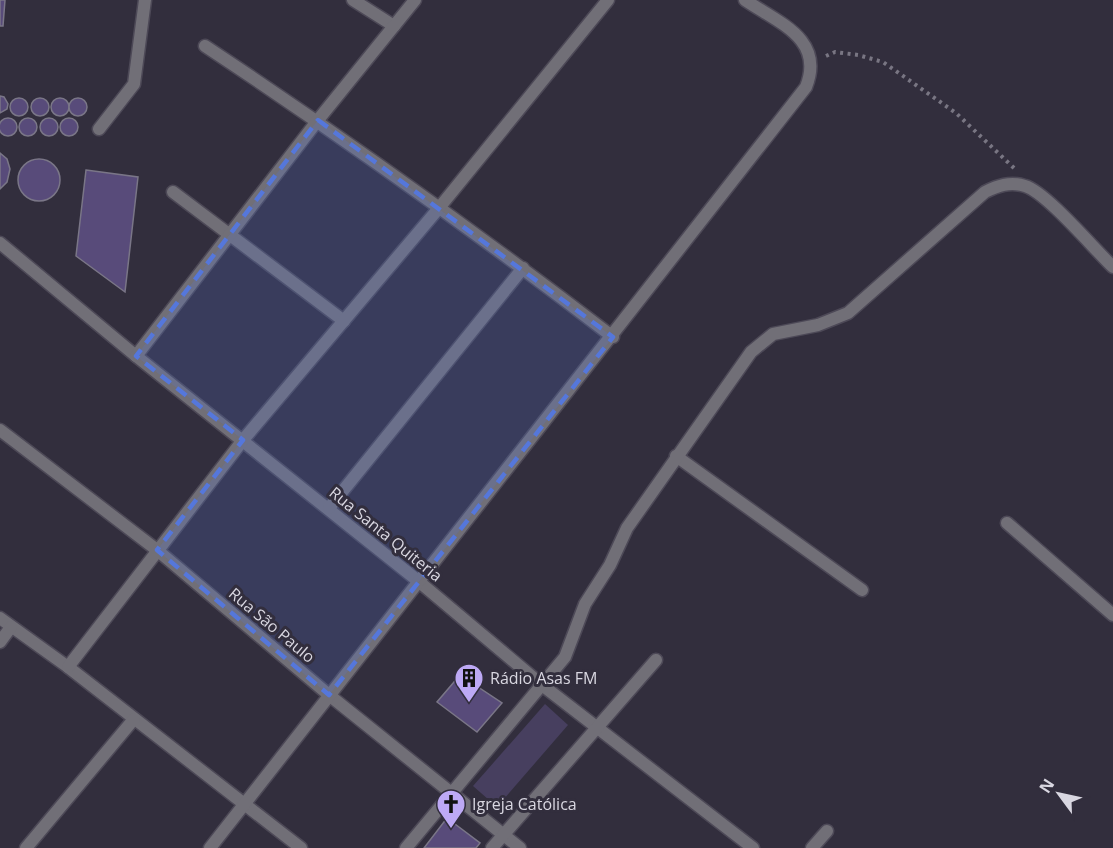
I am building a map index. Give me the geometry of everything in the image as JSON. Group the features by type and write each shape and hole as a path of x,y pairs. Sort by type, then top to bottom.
{"street":[{"path":"99,129 134,84 146,0"},
{"path":"353,0 394,26"},
{"path":"136,356 318,120 415,0"},
{"path":"68,667 243,440 439,208 608,0"},
{"path":"210,848 417,580 613,337 806,87 812,63 809,48 800,38 745,0"},
{"path":"205,46 318,120 523,268 613,337"},
{"path":"406,848 564,657 585,604 610,565 627,528 726,384 761,341 773,334 818,325 848,313 934,235 994,187 1019,184 1036,191 1113,267"},
{"path":"173,192 344,321"},
{"name":"Rua Santa Quiteria","path":"0,243 136,356 329,508 542,685 753,848"},
{"path":"329,508 523,268"},
{"name":"Rua São Paulo","path":"0,430 157,550 329,695 520,848"},
{"path":"676,456 862,590"},
{"path":"1007,523 1113,615"},
{"path":"0,618 68,667 301,848"},
{"path":"0,642 11,627"},
{"path":"492,848 656,660"},
{"path":"26,848 134,719"},
{"path":"812,848 827,831"}],"path":[{"path":"812,63 835,52 883,62 956,113 1006,158 1036,191"}],"highlighted area":[{"path":"318,120 613,337 329,695 157,550 243,440 136,356"}],"shaded area":[{"path":"545,704 568,725 497,807 473,786"}],"building":[{"path":"0,0 5,0 3,26 0,26"},
{"path":"0,96 4,97 8,104 7,109 0,113"},
{"path":"19,98 25,101 28,107 25,113 19,116 13,113 10,107 13,101"},
{"path":"40,98 46,101 49,107 46,113 40,116 34,113 31,107 34,101"},
{"path":"60,98 66,101 69,107 66,113 60,116 54,113 51,107 54,101"},
{"path":"78,98 84,101 87,107 84,113 78,116 72,113 69,107 72,101"},
{"path":"8,118 14,121 17,127 14,133 8,136 2,133 -1,127 2,121"},
{"path":"28,118 34,121 37,127 34,133 28,136 22,133 19,127 22,121"},
{"path":"49,118 55,121 58,127 55,133 49,136 43,133 40,127 43,121"},
{"path":"69,118 75,121 78,127 75,133 69,136 63,133 60,127 63,121"},
{"path":"0,153 7,159 10,169 7,182 0,189"},
{"path":"39,159 47,160 54,165 59,172 59,188 54,195 47,200 39,201 31,200 24,195 19,188 18,180 19,172 24,165 31,160"},
{"path":"86,170 138,177 125,292 76,256"},
{"name":"Rádio Asas FM","path":"460,675 502,703 477,732 437,702"},
{"name":"Igreja Católica","path":"447,818 480,843 476,848 424,848"}],"place":[{"name":"Rádio Asas FM","path":"469,704"},
{"name":"Igreja Católica","path":"451,830"}]}
